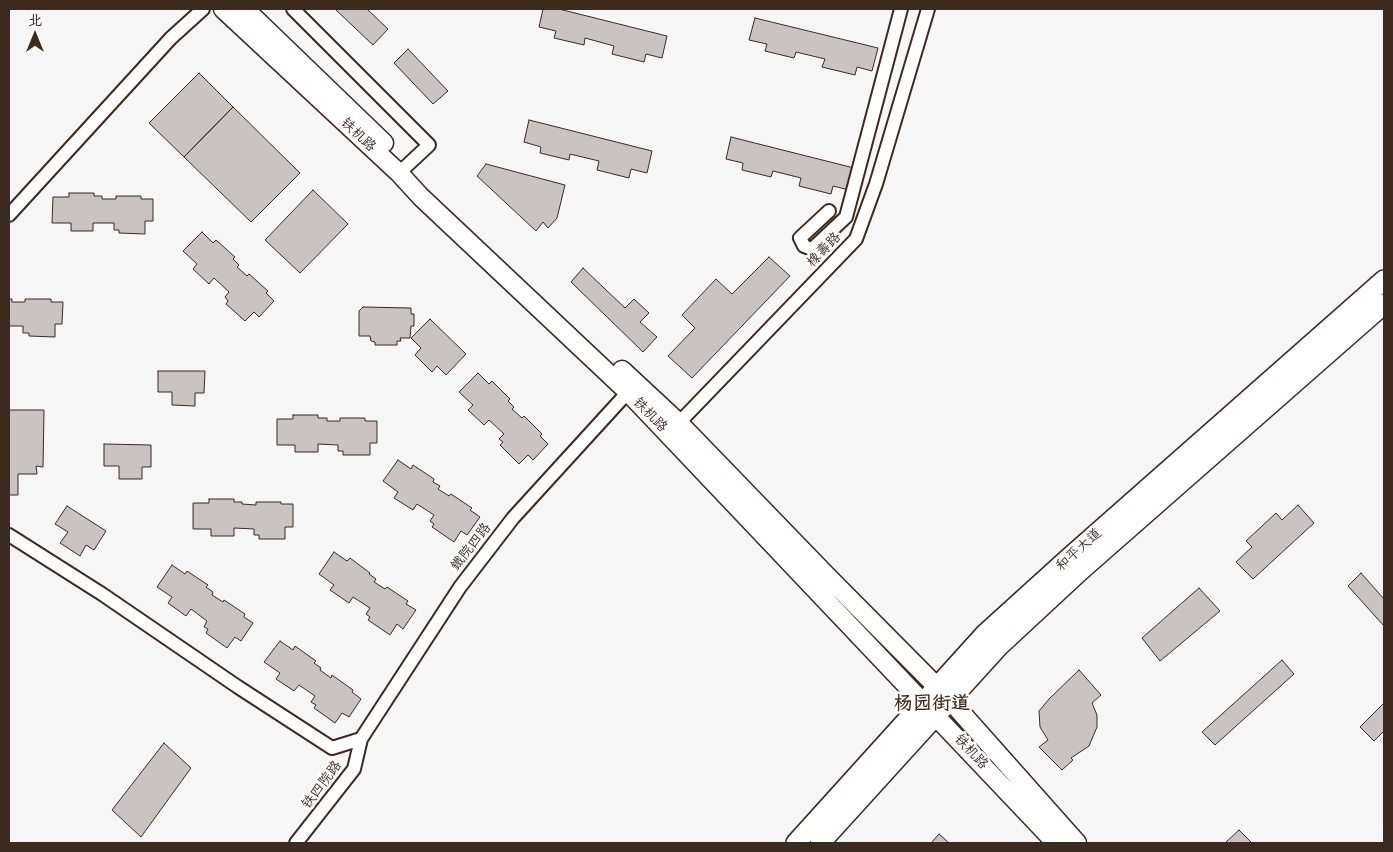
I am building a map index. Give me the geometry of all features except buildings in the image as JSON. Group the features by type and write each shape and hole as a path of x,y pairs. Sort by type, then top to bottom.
{"main road":[{"name":"铁机路","path":"223,9 403,170 421,197 628,392 673,429 1056,843"},
{"name":"铁机路","path":"245,9 403,170 834,583 944,694 1077,843"},
{"name":"和平大道","path":"944,694 985,634 1384,280"},
{"name":"和平大道","path":"796,843 944,694 1384,304"},
{"name":"和平大道","path":"820,843 930,709"}],"street":[{"path":"9,216 172,38 203,9"},
{"path":"293,9 428,145 403,170"},
{"path":"829,211 800,238 804,246 812,249 846,217 901,9"},
{"name":"橡壽路","path":"673,429 856,239 876,184 928,9"},
{"name":"鐵院四路","path":"361,739 465,579 513,518 628,392"},
{"path":"9,535 102,594 332,748 361,739"},
{"name":"铁四院路","path":"296,843 354,769 361,739"}],"district":[{"name":"杨园街道","path":"932,704"}]}
